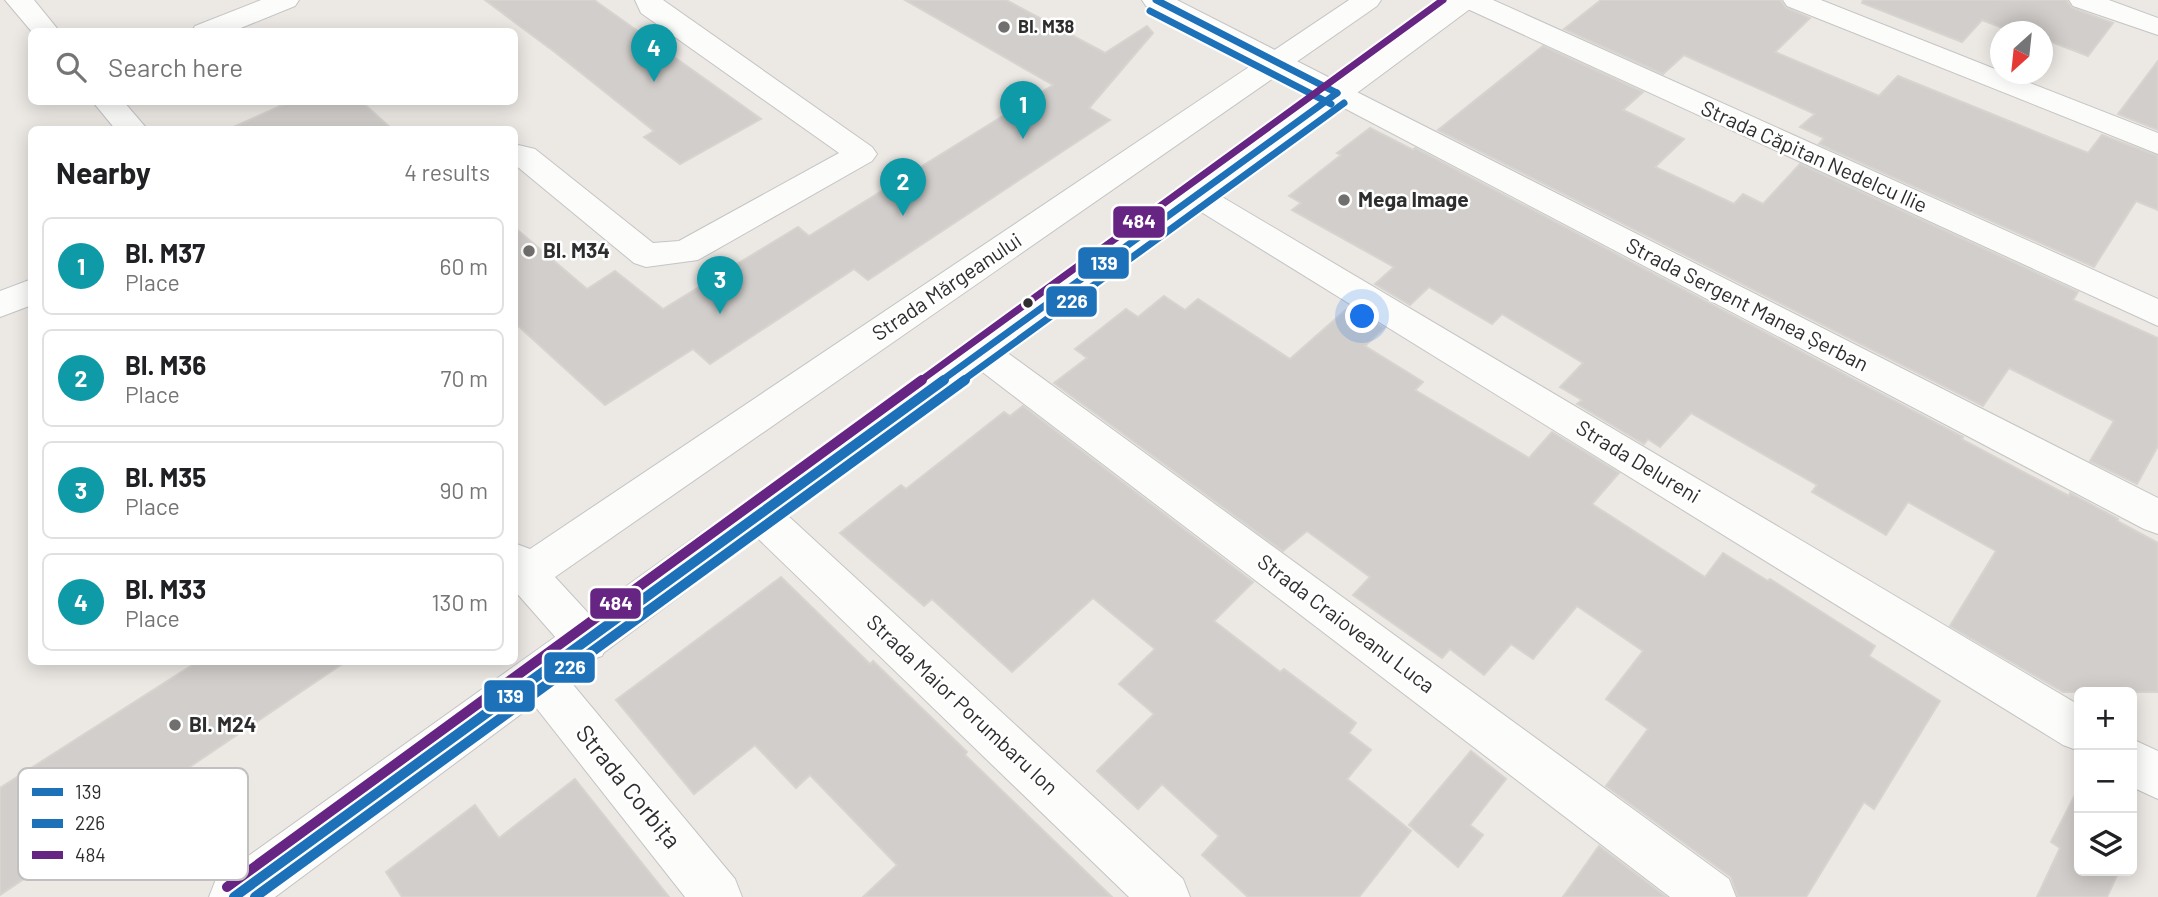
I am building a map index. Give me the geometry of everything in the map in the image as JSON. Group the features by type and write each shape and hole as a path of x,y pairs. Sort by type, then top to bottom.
{"street":[{"path":"19,0 43,28"},
{"path":"215,28 285,0"},
{"path":"518,154 524,156 646,256 666,256 686,252 861,154 651,7 649,0"},
{"name":"Strada Sergent Manea Șerban","path":"1156,0 2158,517"},
{"name":"Strada Mărgeanului","path":"521,567 1367,0"},
{"path":"234,897 1464,0"},
{"name":"Strada Căpitan Nedelcu Ilie","path":"1471,0 2158,313"},
{"path":"1797,0 2158,145"},
{"path":"2083,0 2158,27"},
{"path":"111,105 129,126"},
{"name":"Strada Delureni","path":"1196,195 2074,727"},
{"path":"0,305 28,293"},
{"name":"Strada Craioveanu Luca","path":"981,352 1711,897"},
{"name":"Strada Maior Porumbaru Ion","path":"759,514 1165,897"},
{"path":"521,567 587,642"},
{"name":"Strada Corbița","path":"538,677 717,897"},
{"path":"2137,764 2158,777"}],"building":[{"path":"485,0 594,0 761,119 680,164 644,137 654,131"},
{"path":"905,0 1006,0 1105,53 1147,26 1153,33 1089,108 1110,120 868,280 854,269 710,364 693,349 605,405 518,326 518,230 587,289 615,271 663,309 798,227 809,236 1053,85"},
{"path":"1601,0 1780,0 1786,8 1810,18 1775,52 1879,96 1898,76 2088,153 2102,135 2158,156 2158,210 2136,201 2094,267 1819,144 1824,138 1800,127 1815,114 1684,55 1663,74 1564,29"},
{"path":"1863,0 2066,0 2072,8 2113,23 2088,56 2053,42 2053,21 1990,23 1982,20 1962,42 1862,3"},
{"path":"1543,46 1643,92 1623,110 1684,139 1655,167 1734,204 1743,194 1763,204 1800,164 2078,292 2073,300 2158,338 2158,446 2137,484 2090,461 2114,421 2009,368 1983,406 1438,130"},
{"path":"2158,61 2158,130 2118,114"},
{"path":"282,105 365,105 389,126 236,126"},
{"path":"1370,128 1413,150 1415,148 1963,437 1961,439 2069,496 2070,493 2158,543 2158,692 2137,692 2137,687 2074,687 2074,692 2063,692 1950,626 1996,551 1908,502 1886,535 1812,492 1817,485 1691,413 1660,447 1648,439 1644,444 1577,404 1582,400 1560,387 1583,363 1502,314 1492,324 1429,287 1410,305 1375,284 1394,267 1292,210 1301,203 1289,196 1341,155 1337,153"},
{"path":"1164,296 1185,310 1198,299 1290,359 1349,307 1384,328 1365,346 1423,382 1415,390 1529,458 1552,432 1619,473 1592,504 1705,577 1723,553 1768,581 1770,579 1875,646 1869,656 1940,701 1874,809 1864,802 1806,897 1738,897 1731,877 1606,786 1648,729 1606,699 1643,651 1577,606 1533,659 1511,644 1484,675 1450,649 1442,658 1353,595 1370,577 1307,531 1283,551 1054,383 1087,358 1075,349 1126,309 1138,317"},
{"path":"1023,406 1253,582 1214,621 1280,672 1284,669 1356,723 1349,733 1371,750 1347,779 1411,831 1359,897 1248,897 1202,855 1219,836 1162,784 1138,809 1097,771 1154,714 1119,684 1155,649 1093,598 1012,672 932,599 924,606 840,533 901,485 906,489 1004,412 1010,416"},
{"path":"781,577 870,664 873,661 967,752 965,755 1112,897 863,897 897,865 810,775 796,788 755,745 694,794 616,700"},
{"name":"Bl. M24","path":"192,665 341,665 188,768 31,768"},
{"path":"1471,751 1506,779 1470,825 1483,835 1458,867 1409,825"},
{"name":"Bl. M24","path":"18,776 18,880 22,880 0,895 0,788"},
{"path":"575,779 669,897 402,897 386,872 475,805 499,838"},
{"path":"2074,797 2074,876 2117,876 2107,897 2037,897 2060,848 2051,842"},
{"path":"1599,846 1666,897 1563,897"}],"transit line":[{"name":"139","path":"1156,0 1337,93"},
{"name":"484","path":"248,872 1443,0"},
{"name":"226","path":"1150,11 1331,104"},
{"name":"139","path":"234,897 1337,93"},
{"name":"226","path":"255,897 1344,103"},
{"name":"484","path":"227,887 237,880"}],"place":[{"name":"Bl. M38","path":"1004,27"},
{"name":"Bl. M33","path":"654,82"},
{"name":"Bl. M37","path":"1023,139"},
{"name":"Mega Image","path":"1344,200"},
{"name":"Bl. M36","path":"903,216"},
{"name":"Bl. M34","path":"529,251"},
{"name":"Bl. M35","path":"720,314"},
{"name":"Bl. M24","path":"175,725"}]}
